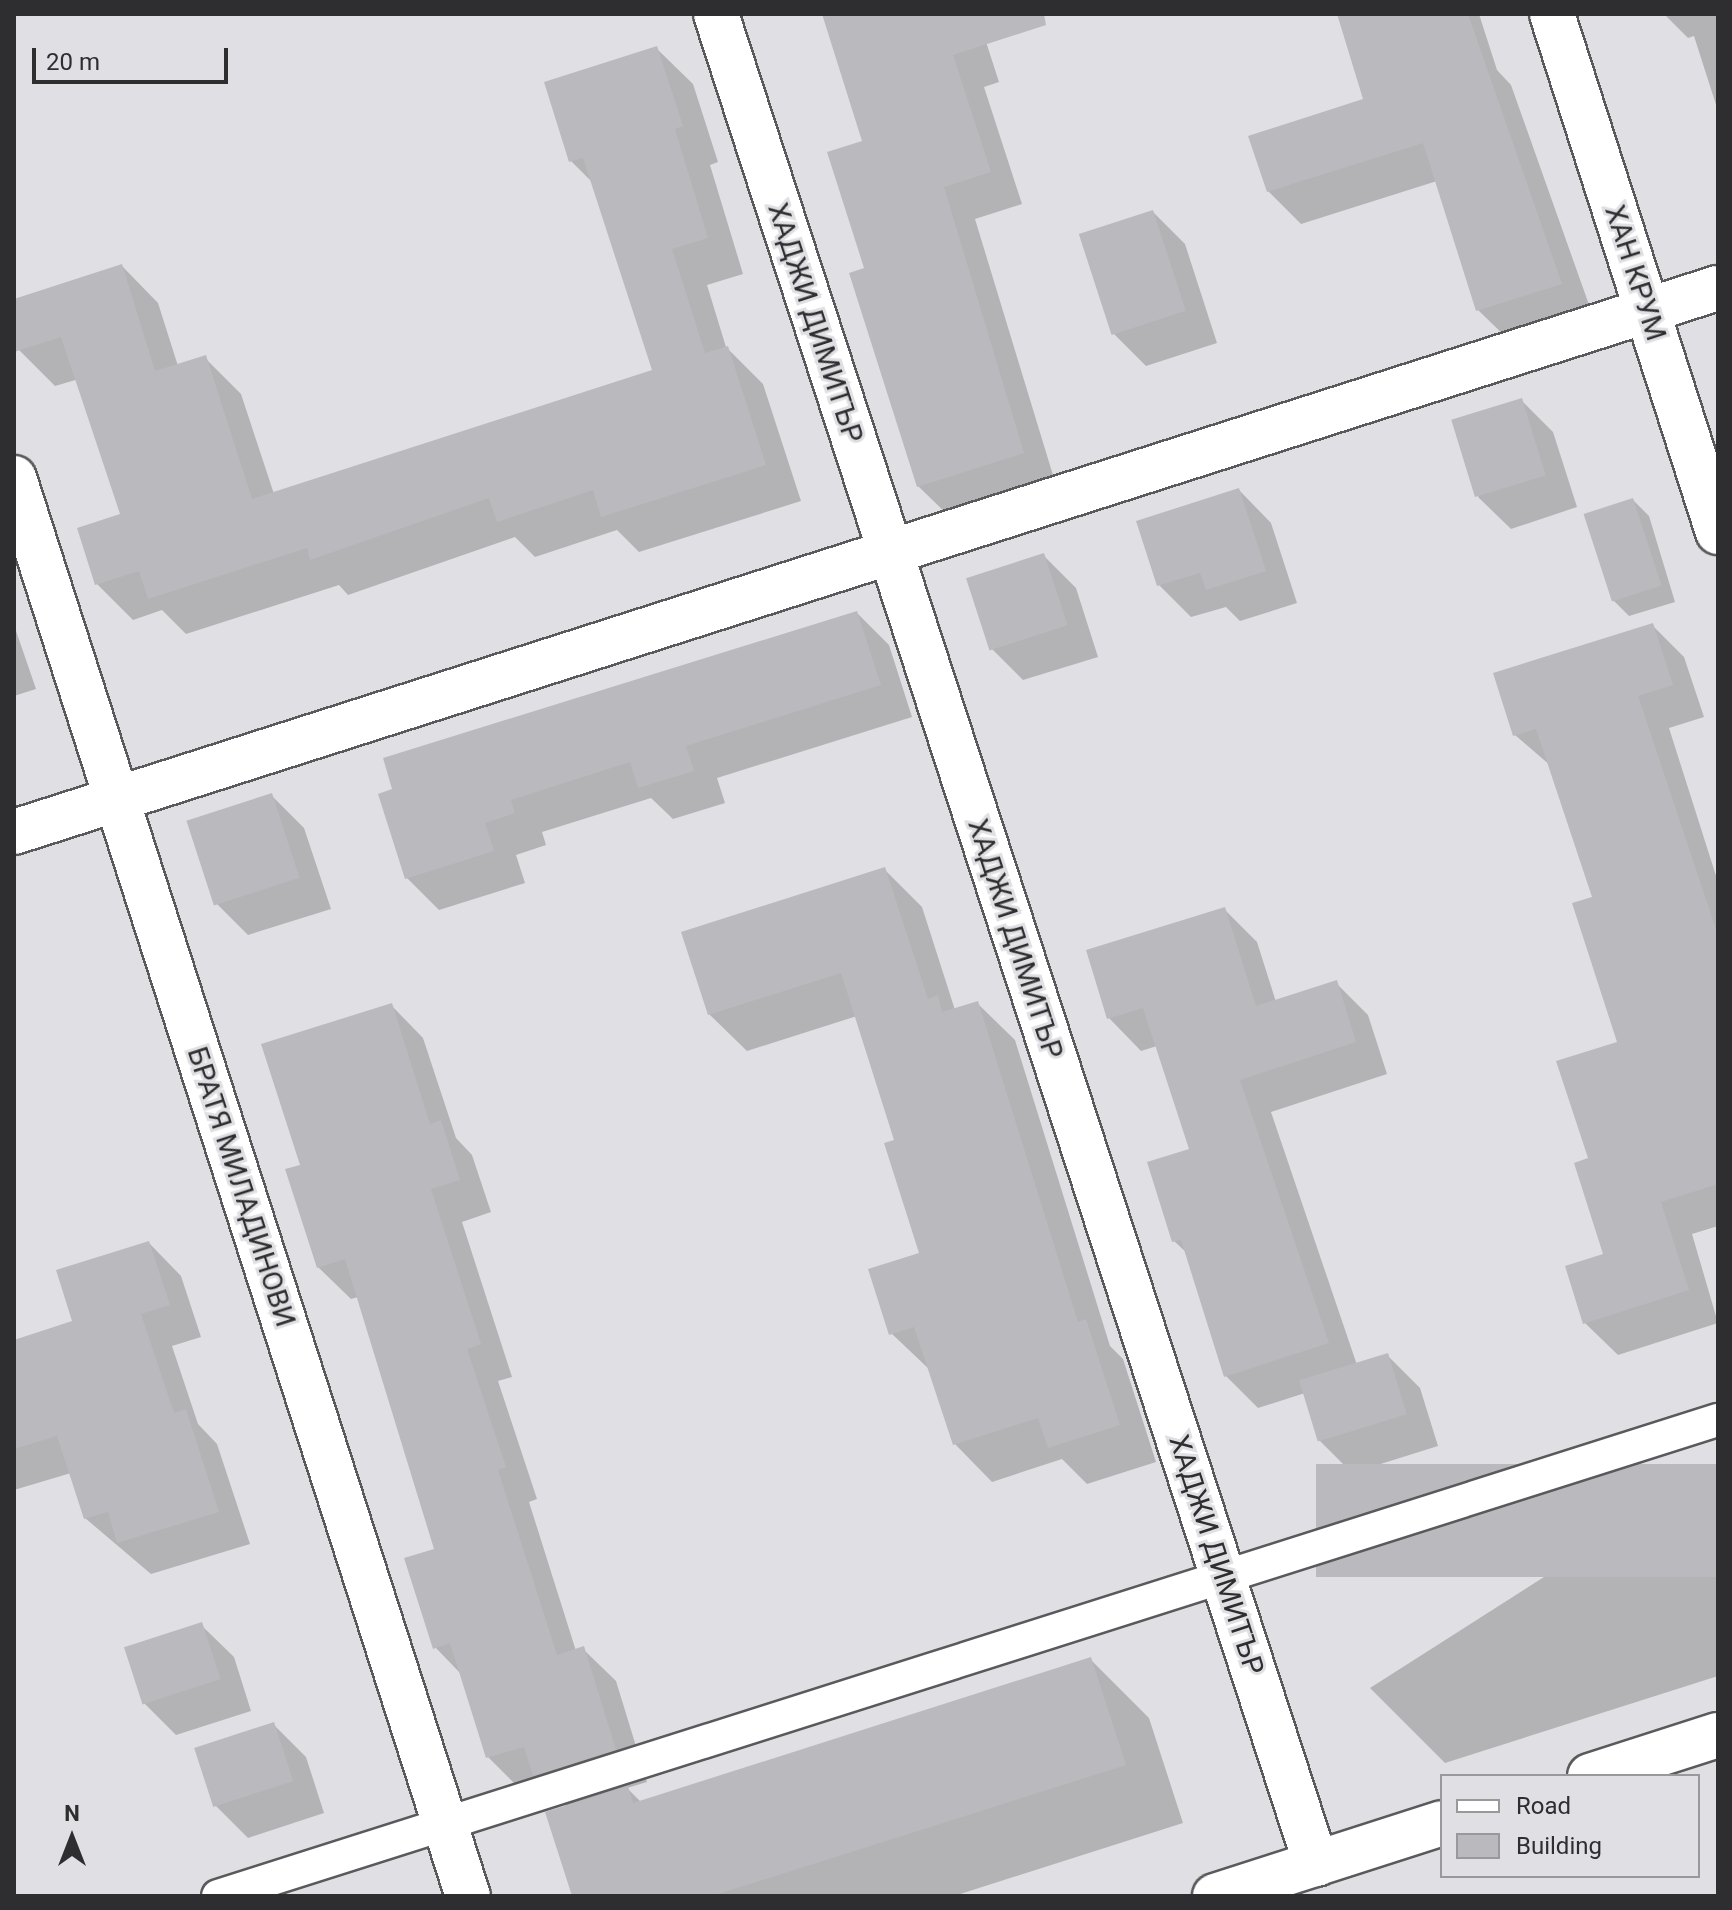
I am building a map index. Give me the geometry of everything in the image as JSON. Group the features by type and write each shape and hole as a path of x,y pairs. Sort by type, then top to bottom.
{"street":[{"name":"ХАДЖИ ДИМИТЪР","path":"716,14 1316,1864"},
{"name":"ХАН КРУМ","path":"1552,14 1718,532"},
{"path":"14,832 1648,314 1718,288"},
{"name":"БРАТЯ МИЛАДИНОВИ","path":"14,478 468,1896"},
{"path":"1596,1774 1718,1735"},
{"path":"1215,1896 1440,1824"}],"lane":[{"path":"218,1896 1222,1574 1718,1420"}],"building":[{"path":"822,14 1044,14 1046,25 953,55 991,172 944,187 1024,453 917,487 849,273 864,268 827,152 862,141"},
{"path":"1337,14 1468,14 1562,284 1476,311 1423,143 1267,192 1248,136 1363,99"},
{"path":"657,46 683,126 675,129 708,238 672,249 705,353 728,346 766,465 601,517 593,490 497,522 489,498 310,560 307,548 148,599 139,571 95,585 77,528 120,514 61,337 14,352 14,299 122,264 155,371 206,355 252,499 652,370 583,158 569,162 544,82"},
{"path":"1153,210 1186,311 1112,335 1079,234"},
{"path":"1522,398 1546,475 1475,497 1451,420"},
{"path":"1239,488 1266,571 1206,590 1200,573 1157,586 1136,521"},
{"path":"1633,498 1661,585 1612,602 1584,514"},
{"path":"1044,553 1067,625 989,651 966,578"},
{"path":"857,611 881,685 686,746 694,771 638,788 630,762 511,800 515,813 485,823 494,851 405,879 378,794 392,789 383,758"},
{"path":"1653,623 1673,685 1638,696 1718,935 1718,1184 1661,1202 1689,1290 1583,1324 1565,1266 1603,1254 1574,1163 1588,1158 1556,1061 1617,1042 1572,903 1592,897 1536,729 1513,736 1493,673"},
{"path":"272,793 300,878 214,905 186,821"},
{"path":"885,867 928,999 938,995 942,1012 978,1001 1078,1322 1086,1319 1120,1425 1048,1448 1038,1418 953,1445 914,1327 889,1335 868,1269 919,1253 884,1143 894,1140 841,973 708,1015 681,932"},
{"path":"1225,907 1256,1006 1337,980 1356,1042 1240,1080 1329,1343 1224,1377 1181,1240 1172,1242 1147,1162 1189,1149 1143,1008 1107,1019 1086,950"},
{"path":"392,1003 430,1124 441,1120 460,1180 431,1189 481,1344 467,1349 506,1467 498,1470 557,1655 584,1646 616,1750 533,1776 524,1747 486,1758 450,1643 433,1649 404,1558 434,1549 345,1259 317,1268 285,1169 300,1165 261,1044"},
{"path":"149,1241 170,1305 141,1314 174,1413 186,1409 219,1512 117,1543 108,1512 84,1519 57,1436 14,1449 14,1340 72,1321 56,1270"},
{"path":"1388,1353 1407,1414 1318,1441 1299,1380"},
{"path":"1316,1464 1718,1464 1718,1577 1316,1577"},
{"path":"202,1622 221,1679 143,1704 124,1647"},
{"path":"1091,1657 1126,1765 712,1896 572,1896 545,1812 628,1786 633,1803"},
{"path":"274,1722 293,1781 213,1807 194,1748"}]}
